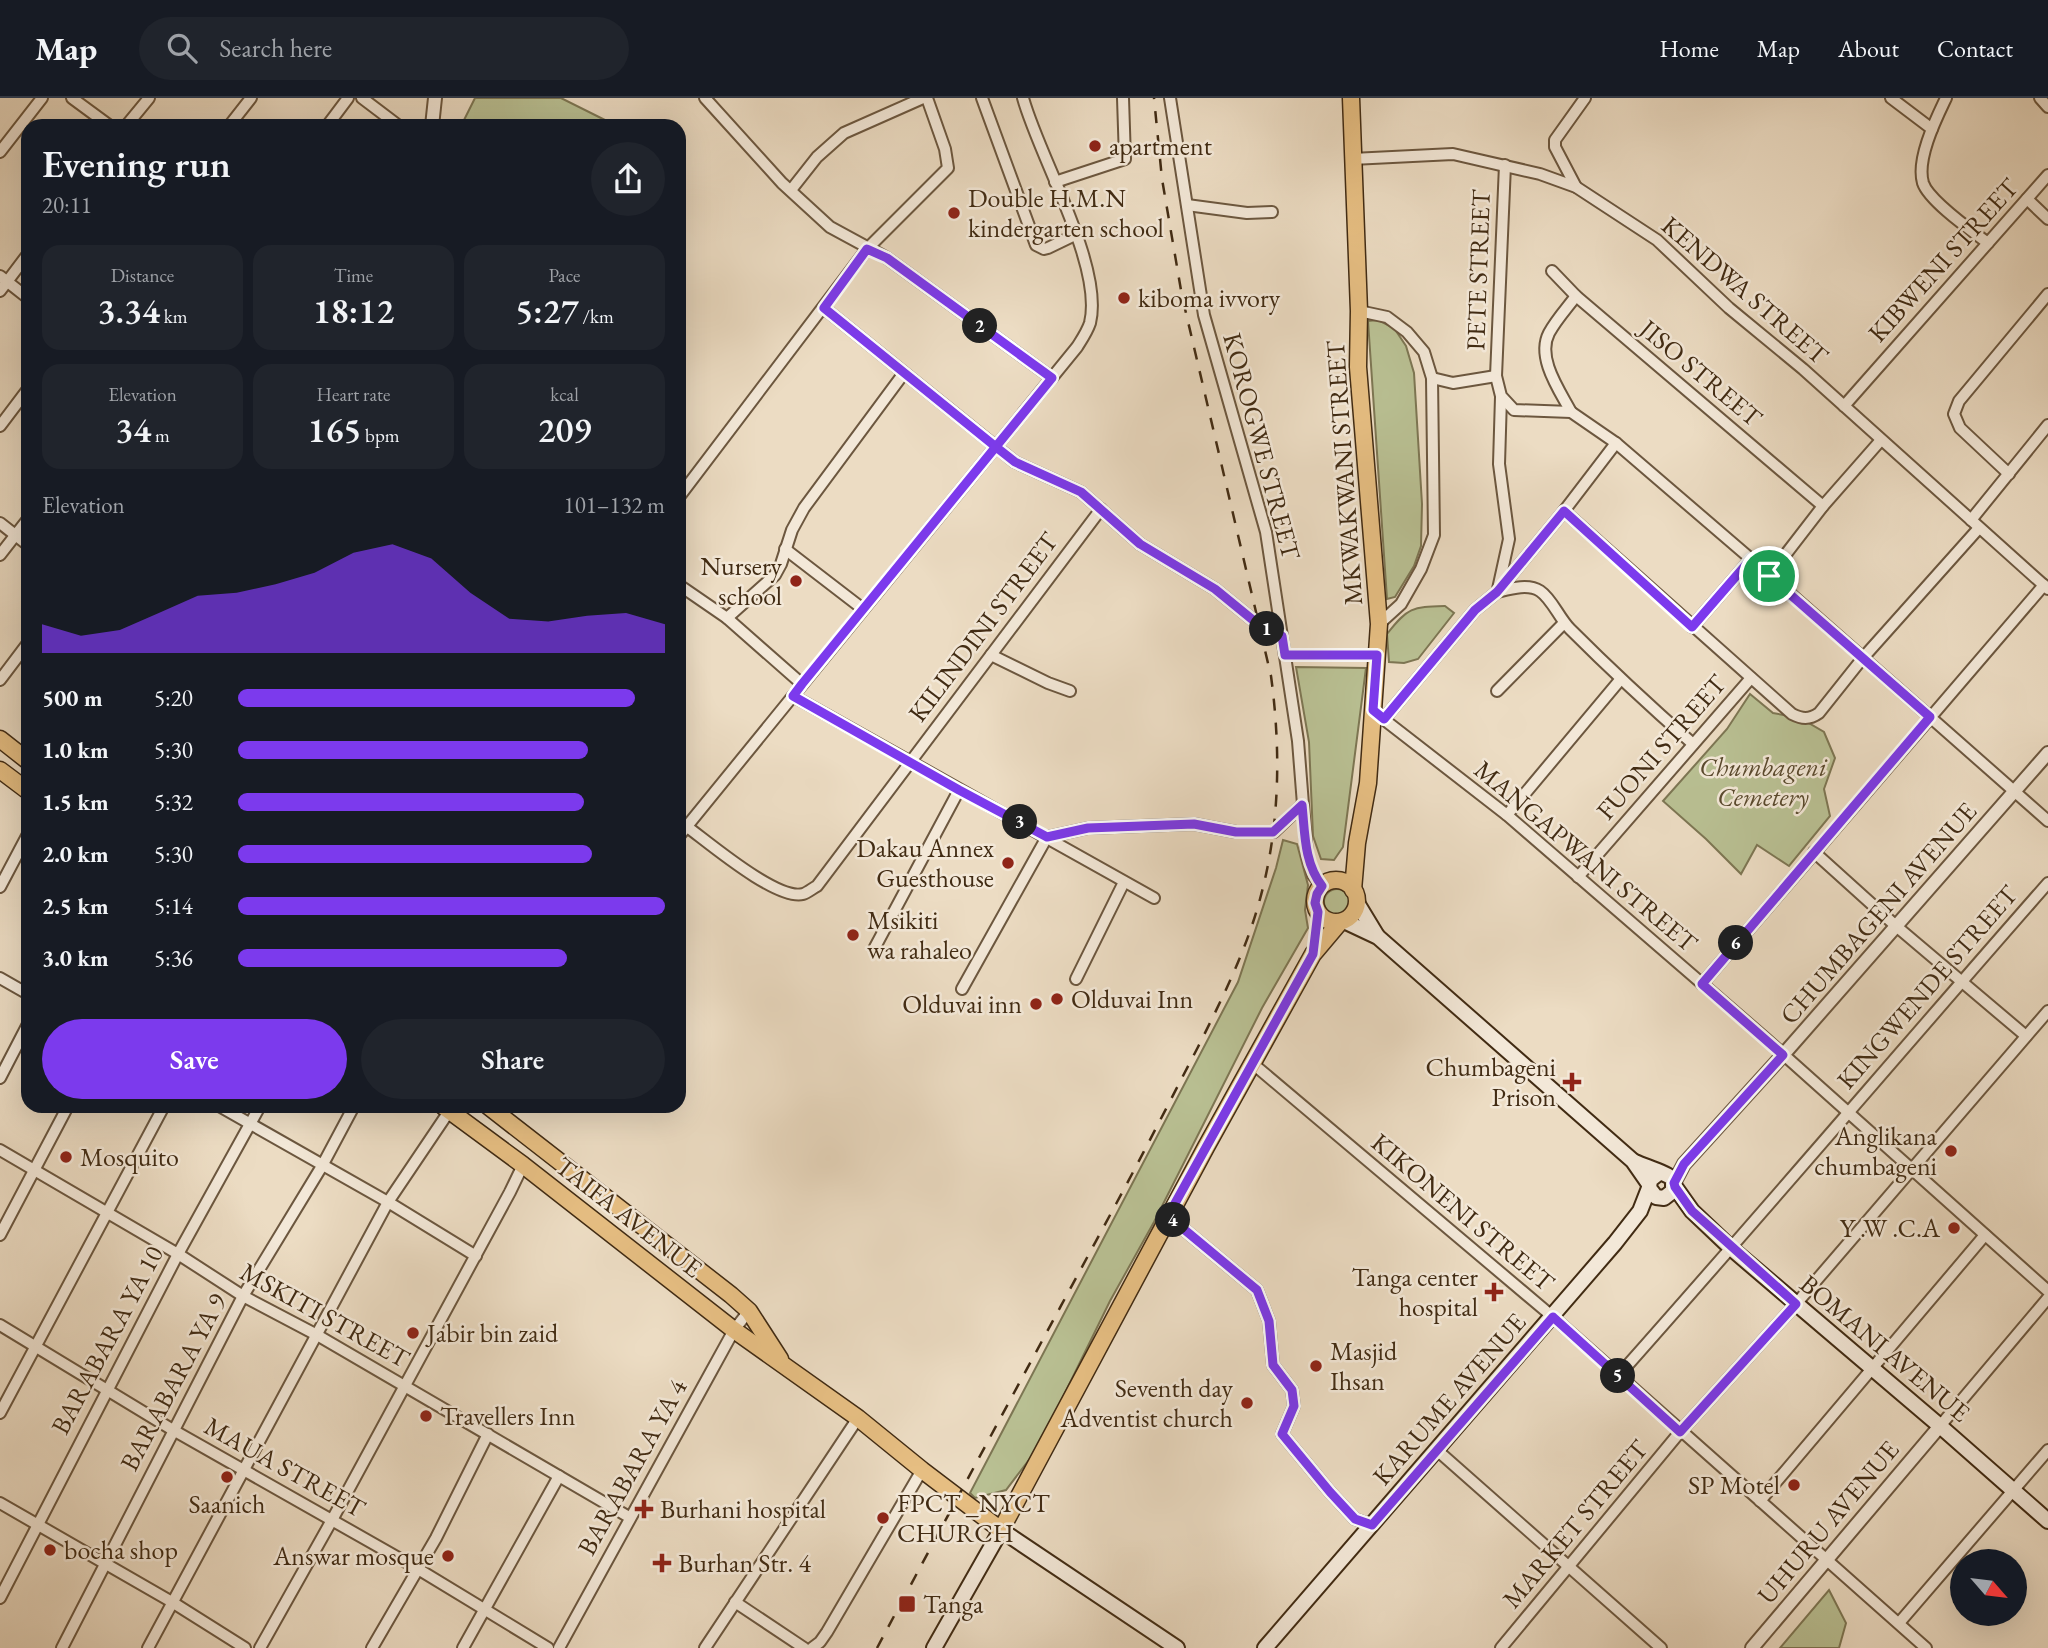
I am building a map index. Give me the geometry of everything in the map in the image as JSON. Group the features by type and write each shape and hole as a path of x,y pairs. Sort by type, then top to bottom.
{"main road":[{"name":"MKWAKWANI STREET","path":"1351,98 1359,367 1379,624 1378,715 1357,843 1355,896"},
{"path":"0,739 21,756"},
{"path":"0,770 21,786"},
{"path":"1313,954 1318,912 1315,903 1317,894 1357,843"},
{"path":"1327,883 1348,884 1378,937"},
{"path":"934,1648 1001,1530 1168,1216 1313,954 1355,910 1355,896"},
{"path":"1318,912 1331,922 1342,921 1378,937 1662,1186"},
{"name":"TAIFA AVENUE","path":"456,1113 734,1331 858,1418 922,1471 1001,1530 1177,1648"},
{"name":"TAIFA AVENUE","path":"497,1113 748,1311 785,1367"},
{"name":"KARUME AVENUE","path":"1272,1646 1662,1186"},
{"name":"BOMANI AVENUE","path":"1662,1186 2048,1521"},
{"path":"656,1268 670,1247"}],"street":[{"path":"26,119 42,98"},
{"path":"72,98 100,119"},
{"path":"132,119 149,98"},
{"path":"234,119 251,98"},
{"path":"332,119 348,98"},
{"path":"362,98 390,119"},
{"path":"431,119 435,98"},
{"path":"705,98 791,190 830,227 887,258 1052,378"},
{"path":"686,489 867,249 948,168 945,149 925,98 844,133 817,157 791,190"},
{"path":"982,98 1036,245 1048,248 1077,234"},
{"path":"686,827 1086,334 1092,300 1077,234 1030,125 1023,98"},
{"path":"1055,182 1125,159 1123,98"},
{"name":"KOROGWE STREET","path":"1170,98 1204,315 1266,532 1298,741 1307,855 1313,875 1327,883"},
{"path":"1576,187 1555,147 1555,140 1585,98"},
{"path":"1891,98 1932,129"},
{"path":"1946,98 1932,129 1922,164 1923,183 1956,218 1988,243"},
{"path":"2040,98 2048,107"},
{"path":"0,152 21,125"},
{"name":"KENDWA STREET","path":"1352,159 1453,154 1540,174 1576,187 1657,240 1729,308 1803,369 2046,587"},
{"name":"PETE STREET","path":"1501,396 1496,376 1505,165"},
{"name":"KIBWENI STREET","path":"1844,406 2048,175"},
{"path":"2027,199 2048,219"},
{"path":"1187,205 1247,213 1272,212"},
{"path":"0,291 4,279 21,261"},
{"name":"JISO STREET","path":"1552,271 1576,296 1823,506"},
{"path":"4,279 21,292"},
{"path":"2008,474 1960,428 1954,414 1959,401 2048,294"},
{"path":"1576,296 1548,335 1546,357 1571,412 1616,443 2048,821"},
{"path":"824,308 1015,462 1081,492 1140,544 1215,589 1259,625 1282,636"},
{"path":"1359,311 1387,317 1407,332 1424,352 1432,378 1434,535 1421,569 1401,604 1379,624"},
{"path":"727,618 775,575 792,530 804,508 904,373"},
{"path":"1432,378 1452,383 1496,376"},
{"path":"1501,396 1514,410 1571,412"},
{"path":"1497,592 1509,539 1499,464 1501,396"},
{"path":"0,426 21,398"},
{"path":"1564,511 1792,714 1800,718 1811,718 1819,713 1975,524 2008,474 2048,425"},
{"path":"1769,576 1823,506 1881,440"},
{"path":"1378,715 1475,610 1497,592 1616,443"},
{"name":"KILINDINI STREET","path":"686,833 784,892 803,895 817,886 1101,509"},
{"path":"0,523 21,540"},
{"path":"0,555 21,528"},
{"path":"785,549 863,609"},
{"path":"1692,627 1751,559"},
{"path":"1702,984 1930,717 2046,587"},
{"path":"1497,592 1516,588 1534,588 1542,592 1564,623 1620,680 1693,744"},
{"path":"686,590 727,618 802,684"},
{"path":"1497,691 1564,623"},
{"path":"0,680 21,652"},
{"path":"991,655 1070,691"},
{"path":"1285,655 1377,655"},
{"name":"FUONI STREET","path":"1578,877 1751,678"},
{"path":"1507,815 1620,680"},
{"path":"793,696 1154,898"},
{"name":"MANGAPWANI STREET","path":"1378,715 1507,815 1783,1055 2048,1291"},
{"name":"CHUMBAGENI AVENUE","path":"1662,1186 1783,1055 2048,752"},
{"path":"874,949 959,790"},
{"path":"962,989 1047,837 1088,828 1194,824 1236,832 1273,832 1302,805"},
{"path":"0,887 21,847"},
{"path":"1814,852 1896,926 2026,1036"},
{"path":"1076,979 1124,883"},
{"name":"KINGWENDE STREET","path":"1618,1376 1732,1249 2048,883"},
{"path":"0,978 21,990"},
{"name":"MARKET STREET","path":"1501,1648 1680,1432 1796,1304 2048,1011"},
{"path":"0,1078 21,1038"},
{"name":"KIKONENI STREET","path":"1252,1063 1553,1317 1926,1648"},
{"path":"0,1235 64,1113"},
{"path":"0,1413 160,1113"},
{"path":"231,1113 388,1202 476,1256"},
{"name":"BARABARA YA 10","path":"0,1598 107,1388 256,1113"},
{"name":"BARABARA YA 9","path":"62,1648 243,1296 322,1166 350,1113"},
{"path":"148,1648 388,1202 444,1113"},
{"name":"MSKITI STREET","path":"0,1150 178,1254 243,1296 317,1335 629,1517"},
{"path":"260,1648 476,1256 523,1165"},
{"path":"1168,1216 1257,1290 1269,1321 1273,1365 1292,1390 1294,1406 1282,1434 1355,1519 1372,1525"},
{"path":"1760,1500 1985,1236"},
{"path":"1940,1426 2048,1298"},
{"name":"BARABARA YA 4","path":"559,1648 629,1517 734,1331 748,1311"},
{"name":"MAUA STREET","path":"0,1325 173,1430 418,1569 548,1648"},
{"path":"705,1648 858,1418"},
{"name":"UHURU AVENUE","path":"1752,1648 1940,1426"},
{"path":"372,1648 418,1569 488,1434"},
{"path":"1899,1623 2048,1450"},
{"path":"1438,1451 1661,1648"},
{"path":"812,1648 827,1632 922,1471"},
{"path":"463,1648 559,1476"},
{"path":"0,1503 172,1602 245,1648"},
{"path":"735,1602 804,1648"}],"green space":[{"path":"475,98 561,98 603,119 464,119"},
{"path":"1378,320 1394,328 1406,346 1414,373 1422,504 1421,546 1414,566 1395,597 1387,599 1368,321"},
{"path":"1445,606 1454,613 1418,659 1404,663 1389,662 1387,634 1400,618 1418,608"},
{"path":"1296,667 1366,668 1343,847 1334,860 1321,859 1313,836 1309,742"},
{"name":"Chumbageni Cemetery","path":"1750,694 1773,713 1800,718 1824,732 1835,758 1824,789 1830,816 1789,866 1757,845 1741,874 1663,801 1727,729"},
{"path":"1283,840 1297,844 1308,885 1305,910 1308,928 1262,1008 1154,1222 1110,1301 1038,1448 1006,1490 975,1498 970,1493 1238,982"},
{"path":"1337,889 1346,893 1350,902 1346,911 1337,915 1328,911 1324,902 1328,893"},
{"path":"1829,1590 1846,1623 1839,1648 1780,1648"}],"railway":[{"path":"877,1648 1198,1047 1241,956 1260,899 1272,844 1277,760 1271,676 1182,296 1162,179 1154,98"}],"place":[{"name":"apartment","path":"1095,146"},
{"name":"Double H.M.N kindergarten school","path":"954,213"},
{"name":"kiboma ivvory","path":"1124,298"},
{"name":"Nursery school","path":"796,581"},
{"name":"Dakau Annex Guesthouse","path":"1008,863"},
{"name":"Msikiti wa rahaleo","path":"853,935"},
{"name":"Olduvai Inn","path":"1057,999"},
{"name":"Olduvai inn","path":"1036,1004"},
{"name":"Chumbageni Prison","path":"1572,1082"},
{"name":"Anglikana chumbageni","path":"1951,1151"},
{"name":"Mosquito","path":"66,1157"},
{"name":"Y .W .C.A","path":"1954,1228"},
{"name":"Tanga center hospital","path":"1494,1292"},
{"name":"Jabir bin zaid","path":"413,1333"},
{"name":"Masjid Ihsan","path":"1316,1366"},
{"name":"Seventh day Adventist church","path":"1247,1403"},
{"name":"Travellers Inn","path":"426,1416"},
{"name":"Saanich","path":"227,1477"},
{"name":"SP Motel","path":"1794,1485"},
{"name":"Burhani hospital","path":"644,1509"},
{"name":"FPCT _NYCT CHURCH","path":"883,1518"},
{"name":"bocha shop","path":"50,1550"},
{"name":"Answar mosque","path":"448,1556"},
{"name":"Burhan Str. 4","path":"662,1563"},
{"name":"Tanga","path":"907,1604"}],"route":[{"path":"1769,576 1751,559 1692,627 1564,511 1497,592 1475,610 1384,719 1373,710 1377,655 1285,655 1282,636 1259,625 1215,589 1140,544 1081,492 1015,462 996,447 824,308 867,249 887,258 1052,378 996,447 863,609 793,696 1047,837 1088,828 1194,824 1236,832 1273,832 1302,805 1307,855 1313,875 1322,886 1315,903 1318,912 1313,954 1168,1216 1257,1290 1269,1321 1273,1365 1292,1390 1294,1406 1282,1434 1355,1519 1372,1525 1553,1317 1680,1432 1796,1304 1692,1211 1675,1187 1674,1183 1684,1164 1783,1055 1702,984 1930,717 1769,576"}]}
